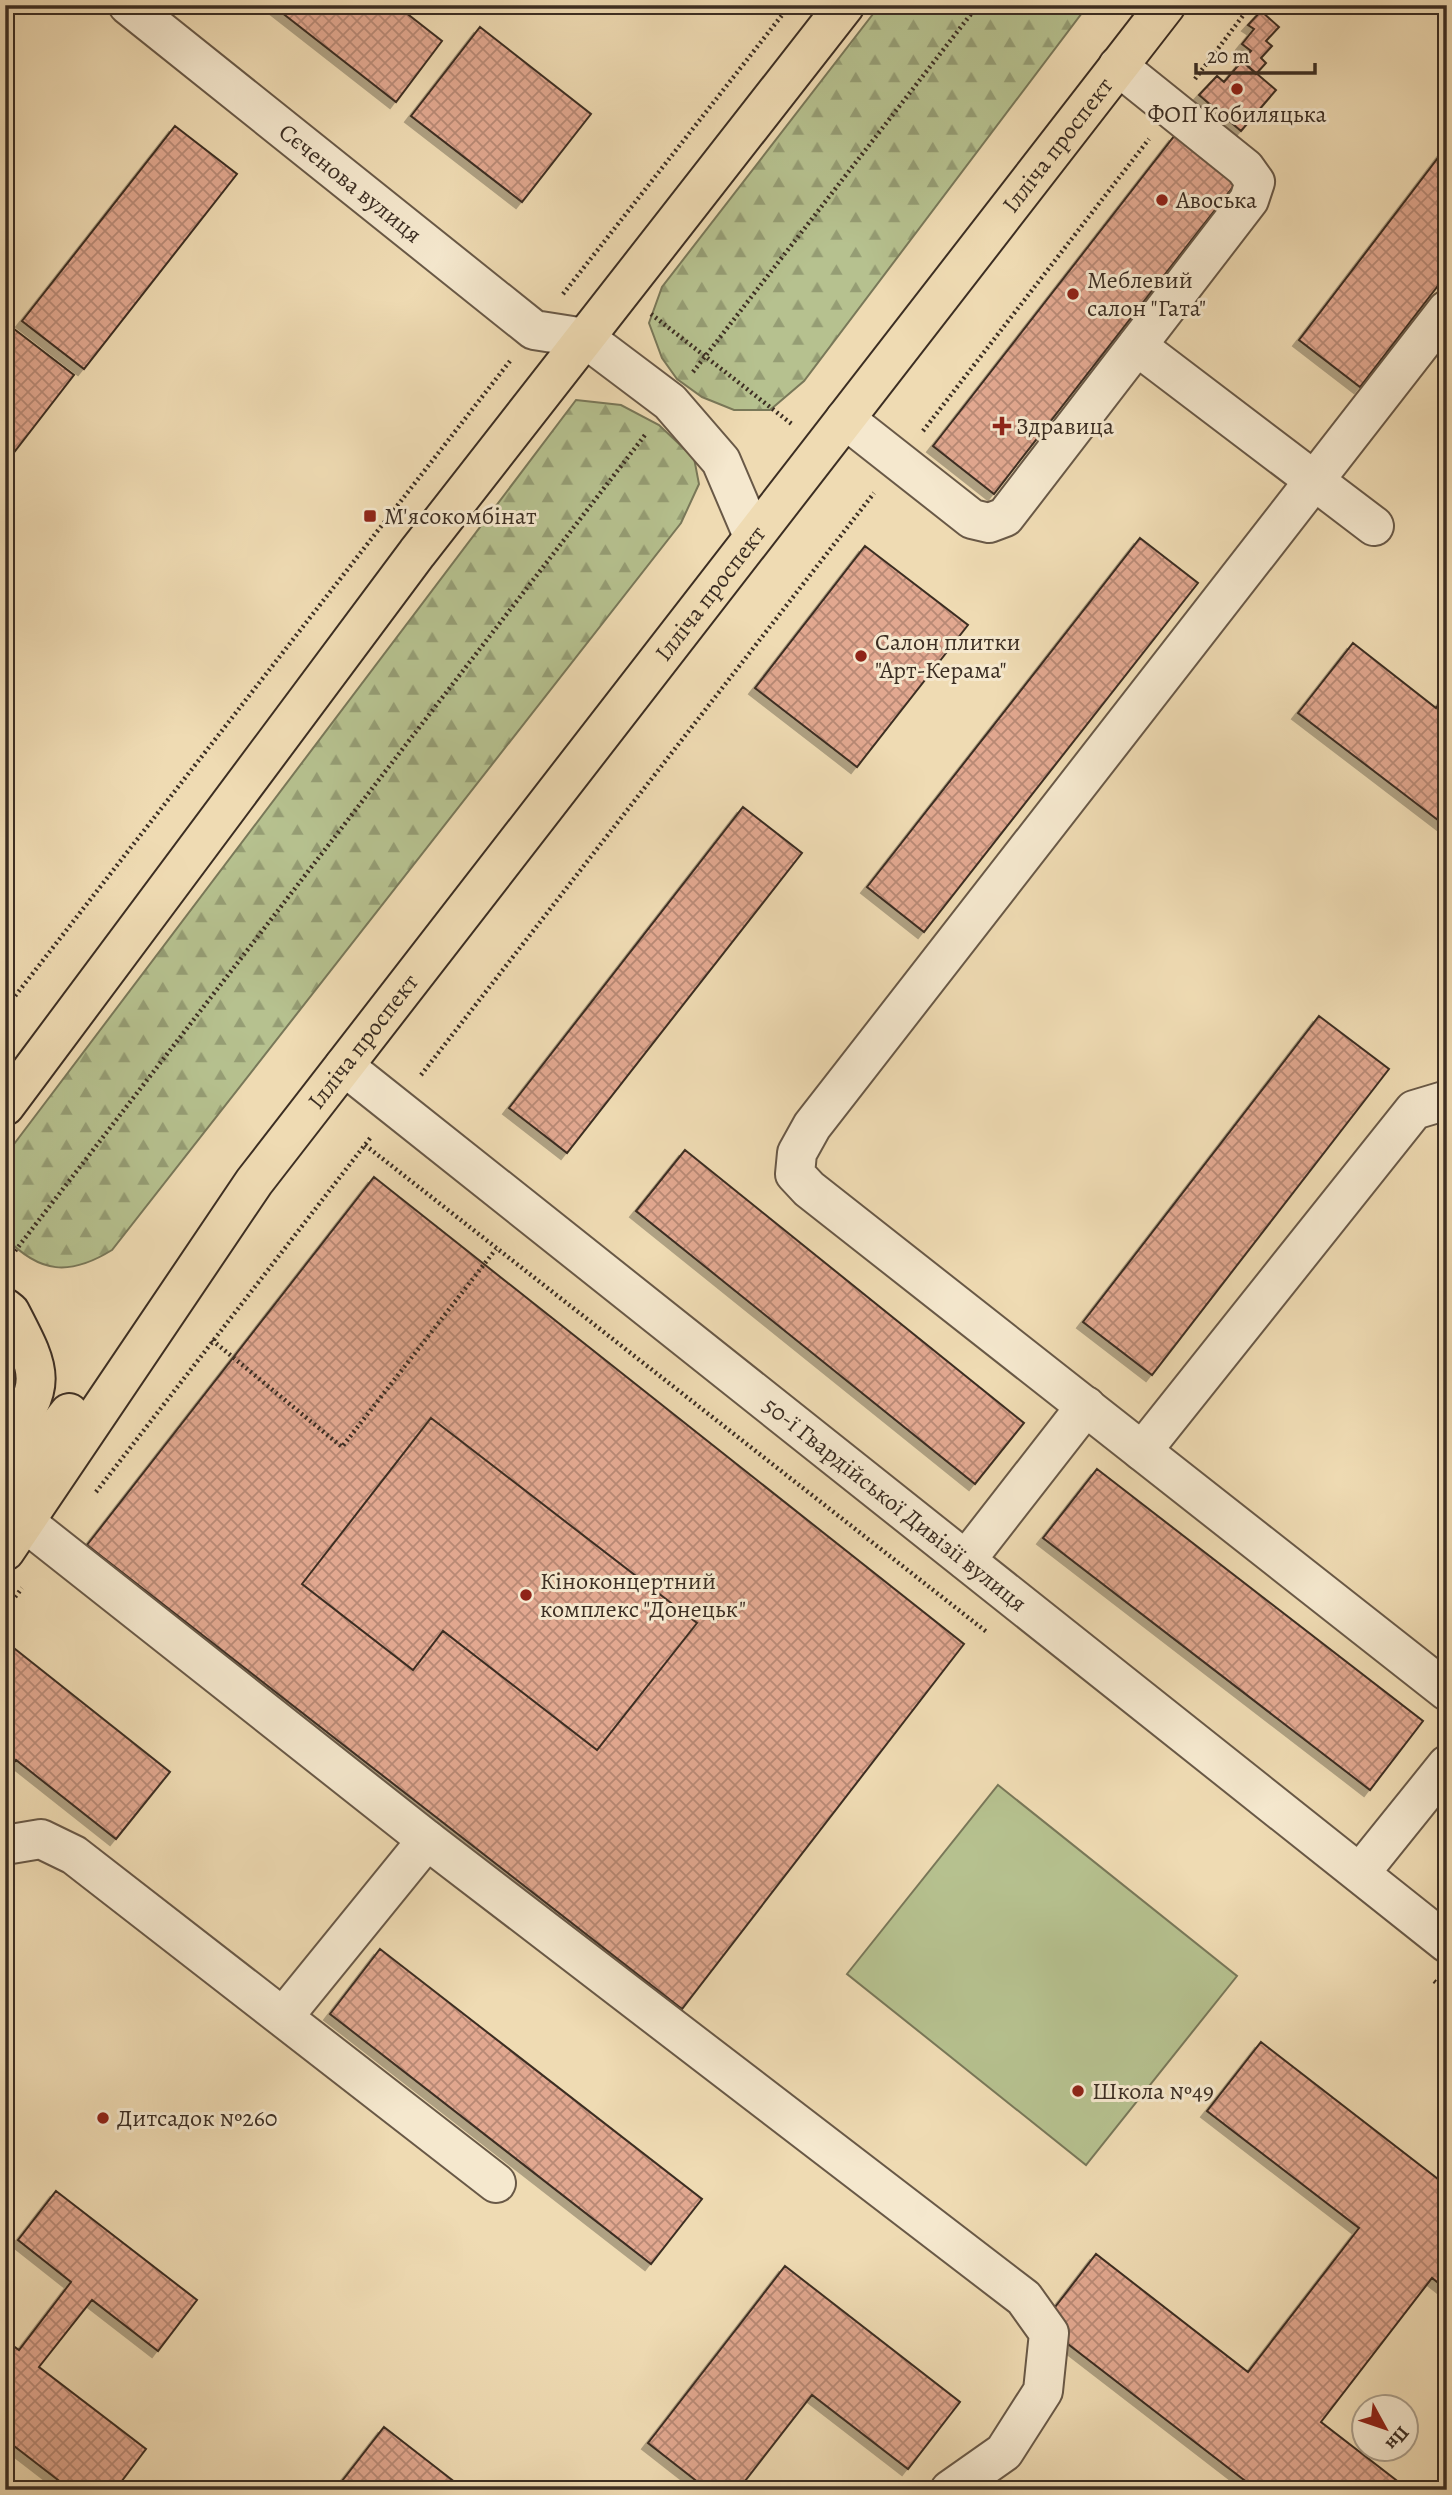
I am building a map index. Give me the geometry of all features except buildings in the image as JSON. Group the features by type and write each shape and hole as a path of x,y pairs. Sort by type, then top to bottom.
{"main road":[{"path":"5,1106 418,553 845,5"},
{"name":"Ілліча проспект","path":"12,1522 254,1182 1166,5"},
{"path":"5,1308 10,1312 35,1364 36,1389 23,1418 5,1439"}],"street":[{"name":"Сєченова вулиця","path":"128,5 534,330 585,338"},
{"path":"845,419 972,519 989,523 1005,517 1249,200 1255,182 1245,168 1118,66"},
{"path":"1447,310 812,1126 797,1153 795,1174 809,1189 1447,1691"},
{"path":"585,338 670,402 722,461 753,536"},
{"path":"1137,346 1374,526"},
{"name":"50-ї Гвардійської Дивізії вулиця","path":"344,1066 1447,1942"},
{"path":"1142,1451 1414,1110 1444,1101 1447,1103"},
{"path":"965,1560 1086,1406"},
{"path":"12,1522 55,1546 427,1840 1024,2298 1049,2333 1043,2391 1004,2452 950,2490"},
{"path":"1360,1874 1447,1765"},
{"path":"5,1845 41,1839 74,1854 496,2183"},
{"path":"284,2016 427,1840"}],"path":[{"path":"5,1009 790,5"},
{"path":"5,1264 978,5"},
{"path":"5,1609 395,1105 899,462 1251,5"},
{"path":"588,264 822,449"},
{"path":"421,1075 432,1083"},
{"path":"365,1145 999,1641"},
{"path":"212,1340 342,1447 496,1249"},
{"path":"1425,1974 1447,1991"}],"green space":[{"path":"880,5 1088,5 804,381 770,410 734,410 702,397 677,379 662,358 649,323 662,287"},
{"path":"576,400 621,405 659,425 694,458 699,484 681,523 112,1250 69,1267 43,1264 31,1258 5,1237 5,1156"},
{"path":"998,1785 1237,1976 1086,2165 847,1974"}],"place":[{"name":"ФОП Кобиляцька","path":"1237,89"},
{"name":"Авоська","path":"1162,200"},
{"name":"Меблевий салон \"Гата\"","path":"1073,294"},
{"name":"Здравица","path":"1002,426"},
{"name":"М'ясокомбінат","path":"370,516"},
{"name":"Салон плитки \"Арт-Керама\"","path":"861,656"},
{"name":"Кіноконцертний комплекс \"Донецьк\"","path":"526,1595"},
{"name":"Школа №49","path":"1078,2091"},
{"name":"Дитсадок №260","path":"103,2118"}]}
